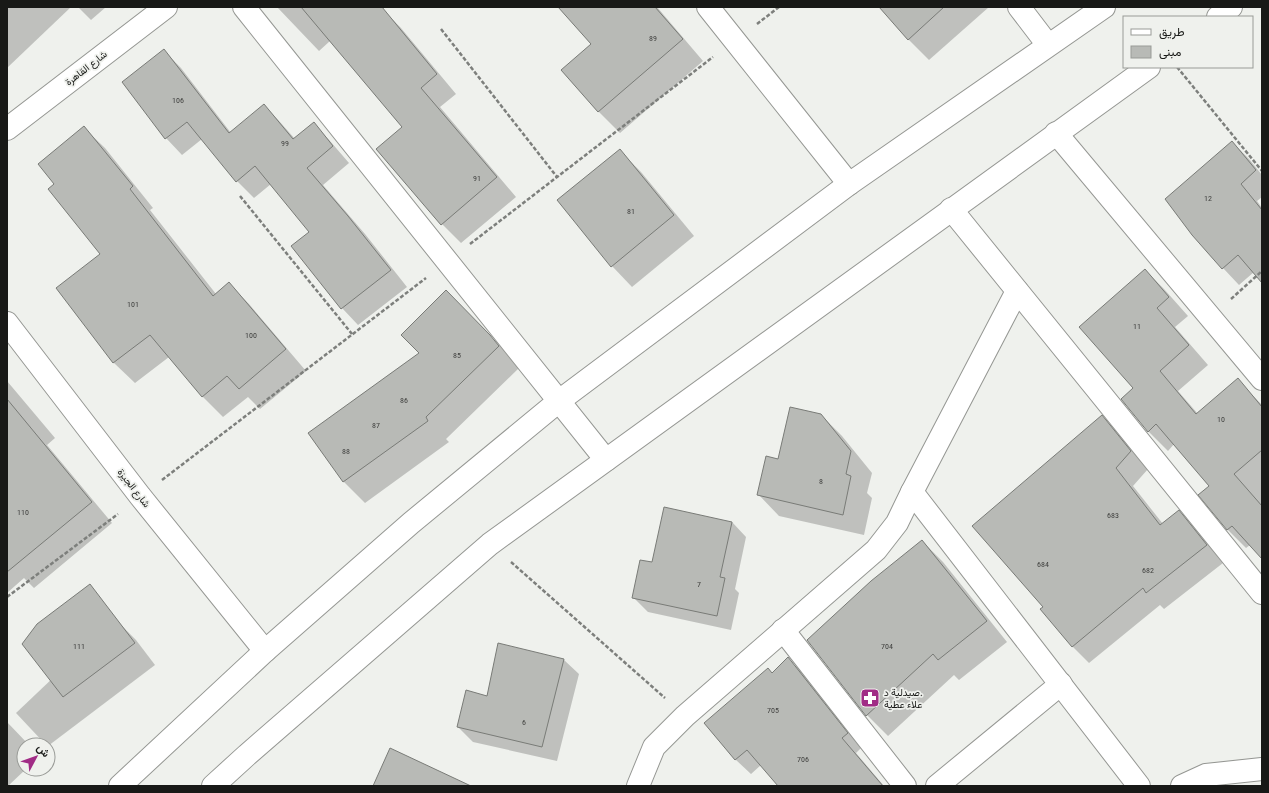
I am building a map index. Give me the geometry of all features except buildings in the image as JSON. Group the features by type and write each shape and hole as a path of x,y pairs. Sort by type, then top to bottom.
{"street":[{"name":"شارع القاهرة","path":"7,129 166,7"},
{"path":"244,7 606,460"},
{"path":"708,7 848,184"},
{"path":"1019,7 1048,45"},
{"path":"120,786 265,651 411,523 560,401 848,184 1104,7"},
{"path":"1219,16 1232,7"},
{"path":"213,786 247,754 490,544 1148,68"},
{"path":"1056,133 1262,379"},
{"path":"951,209 1262,593"},
{"path":"638,786 654,746 685,716 876,550 897,523 1017,291"},
{"name":"شارع الجيزة","path":"7,323 140,496 265,651"},
{"path":"912,492 1139,786"},
{"path":"783,630 905,786"},
{"path":"937,786 1061,684"},
{"path":"1182,786 1206,775 1262,769"}],"path":[{"path":"7,598 779,7"},
{"path":"442,29 557,177"},
{"path":"1178,68 1262,171"},
{"path":"240,196 352,334"},
{"path":"1210,317 1262,271"},
{"path":"490,544 685,716"}],"place":[{"name":"صيدلية د. علاء عطية","path":"870,698"}]}
